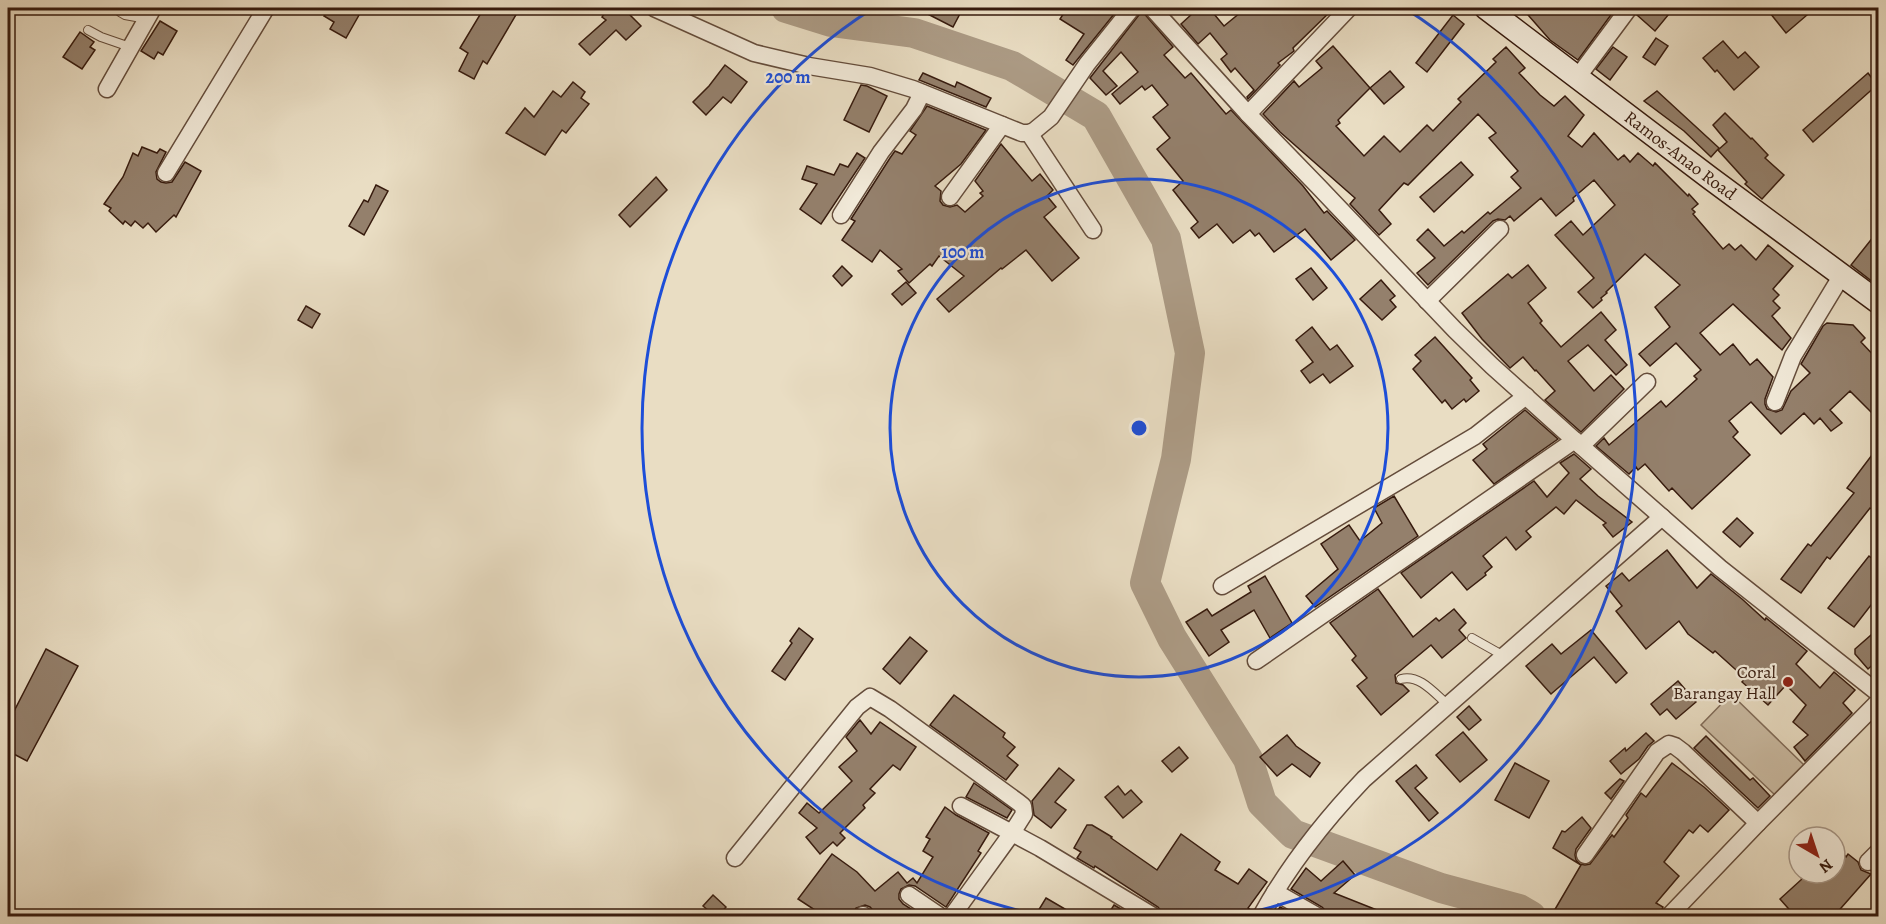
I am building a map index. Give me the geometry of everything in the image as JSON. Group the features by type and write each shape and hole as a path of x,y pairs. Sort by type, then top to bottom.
{"main road":[{"name":"Ramos-Anao Road","path":"1486,8 1878,302"}],"street":[{"path":"166,174 266,8"},
{"path":"654,8 754,53 809,66 870,76 922,93 1022,133 1029,133 1051,117 1069,88 1132,8"},
{"path":"1152,8 1248,114 1455,330 1662,517 1754,595 1878,693"},
{"path":"1248,114 1349,8"},
{"path":"1577,78 1629,8"},
{"path":"107,89 150,13"},
{"path":"841,215 881,152 914,109 922,93"},
{"path":"950,197 1002,124"},
{"path":"1029,133 1093,230"},
{"path":"1427,301 1500,229"},
{"path":"1775,402 1792,356 1842,275"},
{"path":"1256,661 1578,443 1647,382"},
{"path":"1222,586 1475,436 1526,396"},
{"path":"1262,916 1279,885 1320,827 1364,779 1662,517"},
{"path":"735,858 857,707 870,697 890,709 1023,806 1024,814 1012,834 952,916"},
{"path":"1670,916 1878,702"},
{"path":"1585,855 1657,752 1664,745 1669,744 1683,752 1758,823"},
{"path":"961,806 1040,848 1153,916"},
{"path":"1279,885 1317,916"},
{"path":"909,895 940,916"}],"lane":[{"path":"120,12 125,15 150,13"},
{"path":"88,30 130,47"},
{"path":"1472,638 1504,656"},
{"path":"1401,679 1410,677 1418,680 1448,705"}],"shaded area":[{"path":"1731,694 1804,765 1775,795 1701,725"}],"building":[{"path":"330,8 363,8 346,38 330,29 334,22 324,16"},
{"path":"484,8 520,8 487,64 483,61 474,79 459,71 468,53 460,48"},
{"path":"608,8 623,8 641,26 626,40 616,30 590,55 579,44 606,20 602,17"},
{"path":"916,8 963,8 953,27"},
{"path":"1067,8 1119,8 1073,65 1066,60 1084,34 1060,19"},
{"path":"1188,8 1209,8 1224,26 1246,8 1334,8 1293,48 1294,51 1278,63 1280,65 1248,99 1247,97 1254,90 1235,68 1231,72 1221,59 1227,54 1210,33 1198,44 1181,24 1193,13"},
{"path":"1522,8 1616,8 1578,60 1550,40"},
{"path":"1639,8 1661,8 1669,14 1655,31 1637,15"},
{"path":"1766,8 1801,8 1807,15 1786,33"},
{"path":"1142,11 1173,47 1164,55 1185,78 1191,73 1226,114 1231,110 1303,186 1324,213 1327,211 1355,240 1331,260 1305,229 1274,252 1259,233 1255,236 1250,230 1233,243 1217,224 1199,238 1191,228 1198,222 1173,190 1183,181 1157,149 1170,138 1153,117 1168,105 1152,85 1145,90 1142,86 1120,104 1112,94 1138,72 1121,52 1103,71 1117,86 1106,95 1090,78"},
{"path":"1453,15 1464,24 1427,72 1416,63"},
{"path":"160,21 177,31 163,55 158,52 154,59 141,51"},
{"path":"80,32 94,42 90,47 95,50 82,69 63,57"},
{"path":"1656,38 1668,46 1655,65 1643,57"},
{"path":"1723,41 1738,58 1745,52 1759,67 1734,90 1703,58"},
{"path":"1333,46 1370,88 1338,120 1340,123 1336,126 1364,156 1384,136 1400,152 1427,125 1433,131 1461,102 1458,99 1496,62 1493,59 1506,47 1525,68 1519,73 1540,95 1554,106 1565,96 1584,115 1568,136 1582,147 1594,133 1618,160 1624,155 1630,162 1638,153 1653,166 1655,163 1698,204 1692,209 1695,212 1693,214 1723,249 1729,244 1735,250 1741,245 1756,260 1768,245 1793,266 1773,289 1779,295 1773,301 1780,308 1772,316 1791,338 1782,350 1733,304 1700,333 1720,355 1733,344 1750,365 1757,359 1773,377 1765,399 1767,409 1776,412 1782,410 1791,391 1810,373 1801,364 1823,326 1827,323 1853,325 1865,338 1861,342 1878,360 1878,419 1850,391 1830,410 1842,423 1831,431 1820,418 1814,424 1804,413 1781,434 1751,402 1729,421 1738,432 1733,437 1750,455 1692,509 1672,488 1669,491 1645,464 1638,470 1636,467 1629,474 1596,446 1604,438 1609,445 1661,401 1666,407 1697,379 1694,376 1701,370 1676,343 1650,366 1639,354 1670,327 1655,307 1680,285 1645,254 1593,308 1578,292 1594,278 1555,235 1571,221 1583,235 1615,205 1594,180 1556,216 1541,198 1514,221 1510,216 1505,220 1493,221 1428,285 1417,273 1435,258 1417,240 1428,229 1444,246 1462,231 1464,233 1521,188 1511,177 1518,171 1489,138 1496,133 1478,114 1408,185 1404,183 1379,210 1391,224 1379,235 1350,204 1355,198 1280,132 1263,114 1294,81 1299,87 1322,68 1316,61"},
{"path":"1613,47 1627,57 1610,80 1596,69"},
{"path":"725,65 747,82 731,103 723,97 706,115 693,102"},
{"path":"1390,71 1404,87 1384,104 1370,88"},
{"path":"923,73 955,87 957,82 991,98 986,107 919,80"},
{"path":"1868,73 1877,85 1813,142 1803,130"},
{"path":"573,82 585,92 581,98 589,104 566,133 562,130 545,155 506,133 525,108 534,117 553,91 561,97"},
{"path":"861,85 887,96 869,132 844,120"},
{"path":"1657,91 1719,148 1711,157 1684,131 1644,101"},
{"path":"927,106 986,130 961,164 935,186 941,191 940,201 943,205 950,207 957,205 965,212 983,196 980,193 983,191 975,181 1001,144 1032,181 1040,174 1053,190 1047,196 1056,207 1044,217 1079,258 1052,281 1026,250 949,312 937,299 964,276 939,256 932,266 930,264 909,283 898,271 902,269 880,250 872,262 842,240 855,221 851,219 890,158 895,151 902,154 916,135 910,131"},
{"path":"1725,113 1752,138 1768,155 1765,158 1784,175 1762,199 1745,184 1747,182 1718,150 1727,142 1713,125"},
{"path":"142,147 157,153 160,149 166,152 156,172 157,179 161,182 172,182 185,162 201,171 176,217 174,215 156,232 148,223 143,228 135,221 131,226 125,221 123,224 109,211 111,208 104,204 123,177 133,153 138,156"},
{"path":"857,153 865,158 821,224 800,209 817,184 802,179 807,166 834,175 840,164 848,167"},
{"path":"1461,162 1473,175 1434,212 1420,197"},
{"path":"656,177 667,190 630,227 619,215"},
{"path":"376,185 388,191 364,235 349,226 364,200 368,202"},
{"path":"1878,231 1878,286 1851,265"},
{"path":"1528,265 1546,288 1528,303 1542,321 1540,323 1561,347 1601,312 1616,330 1605,340 1627,365 1616,375 1588,345 1568,361 1594,391 1611,375 1624,389 1581,432 1545,400 1555,391 1523,357 1510,368 1482,339 1462,313 1508,274 1512,278"},
{"path":"842,266 852,276 842,286 833,276"},
{"path":"1311,268 1327,288 1313,300 1296,279"},
{"path":"1381,280 1395,296 1390,300 1396,307 1382,320 1360,299"},
{"path":"906,282 916,293 902,305 892,294"},
{"path":"306,306 320,314 312,328 298,320"},
{"path":"1312,327 1330,350 1337,345 1353,366 1330,383 1323,374 1310,383 1301,371 1313,362 1296,340"},
{"path":"1435,337 1472,378 1470,380 1479,391 1466,402 1464,399 1452,409 1445,400 1442,403 1413,369 1421,361 1415,355"},
{"path":"1525,410 1558,439 1494,484 1473,460 1487,449 1483,444"},
{"path":"1878,447 1878,514 1870,508 1830,559 1827,557 1801,593 1781,579 1808,544 1811,546 1854,493 1847,488"},
{"path":"1574,454 1591,469 1580,479 1632,522 1613,537 1603,525 1606,523 1576,500 1564,514 1556,507 1526,531 1531,537 1516,550 1506,537 1483,556 1492,567 1485,573 1486,575 1467,590 1452,572 1421,598 1401,573 1534,481 1547,497 1569,473 1560,463"},
{"path":"1394,496 1418,536 1315,607 1306,596 1338,569 1321,544 1349,525 1360,541 1382,523 1374,508"},
{"path":"1737,518 1753,533 1740,547 1723,532"},
{"path":"1667,550 1697,588 1711,574 1765,620 1766,618 1807,651 1796,664 1820,688 1834,672 1855,690 1843,703 1852,713 1805,761 1794,747 1808,735 1793,722 1806,705 1786,685 1768,705 1742,682 1745,678 1715,651 1713,653 1688,634 1679,621 1646,649 1616,611 1622,606 1606,586 1622,573 1629,581"},
{"path":"1869,556 1878,563 1878,596 1854,627 1828,608"},
{"path":"1265,576 1292,623 1270,638 1254,610 1221,630 1229,642 1209,656 1186,622 1207,609 1212,616 1251,592 1248,586"},
{"path":"1378,589 1413,637 1436,618 1439,621 1454,609 1466,623 1459,630 1466,638 1442,658 1431,645 1395,675 1396,683 1403,685 1409,691 1381,715 1357,686 1367,678 1352,660 1356,656 1330,623"},
{"path":"799,628 813,639 785,680 772,671 792,643 790,641"},
{"path":"1878,629 1878,660 1868,669 1855,654 1855,649"},
{"path":"1591,630 1627,673 1616,683 1594,657 1551,694 1526,666 1552,644 1561,654"},
{"path":"910,637 927,651 900,684 883,669"},
{"path":"46,649 78,666 27,761 8,751 8,723"},
{"path":"1678,681 1696,702 1676,719 1667,709 1660,715 1651,704"},
{"path":"954,695 1005,733 1003,737 1015,747 1007,756 1018,765 1006,780 930,725"},
{"path":"1469,706 1481,720 1469,730 1457,717"},
{"path":"860,720 871,734 880,722 916,747 900,770 893,765 870,789 875,793 863,805 865,808 840,833 845,838 837,846 833,842 820,854 806,837 817,828 799,813 807,803 819,813 852,781 839,767 857,751 846,737"},
{"path":"1463,732 1487,760 1460,782 1436,755"},
{"path":"1646,733 1654,741 1639,759 1621,774 1610,761 1625,748 1626,751"},
{"path":"1287,735 1296,746 1320,763 1310,777 1292,764 1277,776 1260,757"},
{"path":"1706,736 1750,780 1753,778 1770,796 1758,808 1694,748"},
{"path":"1179,747 1188,758 1172,772 1162,761"},
{"path":"1515,763 1549,781 1529,818 1495,800"},
{"path":"1672,763 1704,787 1729,810 1708,832 1700,825 1693,833 1689,830 1664,862 1679,876 1656,903 1663,907 1659,916 1585,916 1576,911 1572,916 1563,916 1554,911 1581,865 1553,848 1562,831 1565,832 1582,817 1591,828 1576,849 1575,855 1580,864 1590,864 1628,818 1626,815 1641,793 1646,797"},
{"path":"1416,765 1427,778 1415,788 1438,813 1429,821 1396,781"},
{"path":"1059,768 1074,780 1055,802 1066,810 1051,828 1034,815 1032,801"},
{"path":"1620,779 1624,781 1611,799 1605,793"},
{"path":"974,783 1012,810 1007,818 966,797"},
{"path":"1118,786 1125,795 1131,790 1142,802 1123,818 1105,797"},
{"path":"945,807 989,833 978,851 981,853 946,907 915,886 909,885 901,889 899,899 922,916 878,916 865,905 856,908 852,916 824,916 798,899 832,854 857,872 875,891 898,872 907,883 913,878 917,883 933,857 923,851 930,839 926,837"},
{"path":"1087,825 1092,825 1112,837 1157,870 1181,834 1220,862 1215,870 1238,884 1249,869 1267,882 1248,908 1252,911 1251,916 1165,916 1158,907 1095,866 1094,868 1077,858 1081,852 1074,848"},
{"path":"1848,854 1858,862 1861,870 1871,874 1834,916 1795,916 1780,899 1795,885 1847,885"},
{"path":"1343,861 1355,875 1334,893 1392,916 1327,916 1322,907 1291,889 1306,868 1321,881"},
{"path":"713,895 726,907 718,916 703,906"},
{"path":"1046,898 1077,916 1035,916"},
{"path":"1114,905 1126,912 1123,916 1107,916"},
{"path":"1280,907 1297,916 1274,916"}],"waterway":[{"path":"786,8 831,22 914,33 1012,66 1096,116 1166,239 1190,353 1176,459 1145,583 1172,638 1248,759 1262,803 1293,834 1441,888 1519,909 1531,916"}],"place":[{"name":"Coral Barangay Hall","path":"1788,682"}]}
